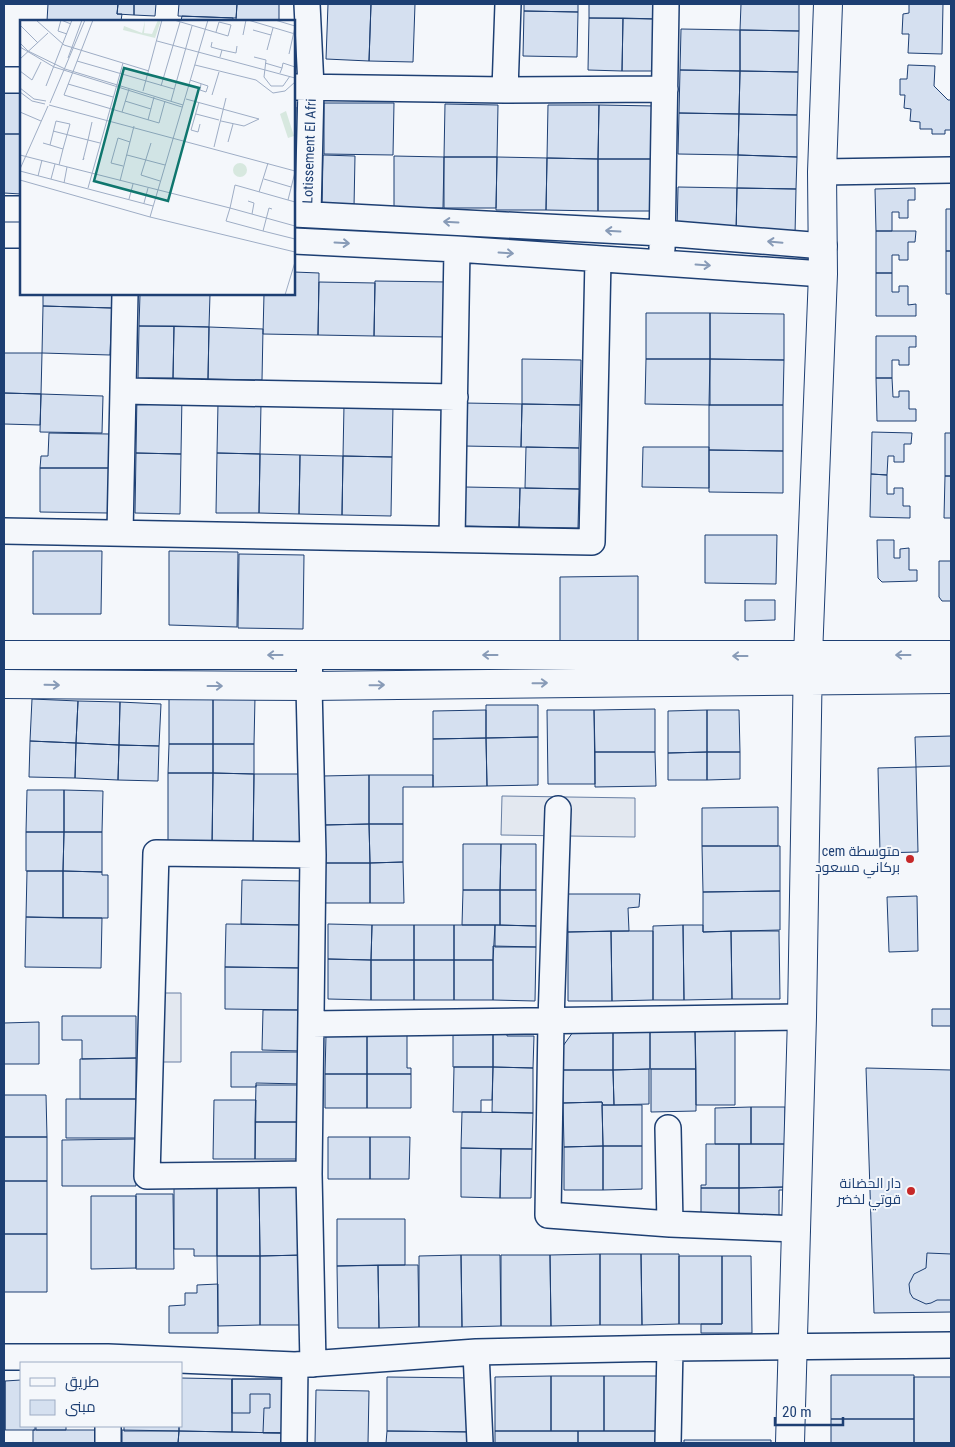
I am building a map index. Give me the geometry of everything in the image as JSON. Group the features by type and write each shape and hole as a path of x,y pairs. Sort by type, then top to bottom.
{"main road":[{"path":"790,1443 802,1017 808,668 824,246 822,172 828,4"},
{"path":"4,655 310,655 808,668 951,680"},
{"path":"4,684 309,686 808,668 951,655"}],"street":[{"name":"Lotissement El Afri","path":"301,214 302,87 307,4"},
{"path":"505,90 508,4"},
{"path":"661,262 666,4"},
{"path":"4,80 20,80"},
{"path":"302,87 505,90 665,89"},
{"path":"822,172 951,170"},
{"path":"4,209 20,209"},
{"path":"301,214 662,233 824,246"},
{"path":"4,235 20,235"},
{"path":"295,241 457,249 823,274"},
{"path":"452,539 457,249"},
{"path":"4,531 592,542 598,260"},
{"path":"120,533 125,295"},
{"path":"123,391 455,398"},
{"path":"294,1443 304,1364 309,1174 313,855 310,655"},
{"path":"558,809 551,1022 548,1215 670,1224 797,1229"},
{"path":"309,1174 147,1176 156,853 313,855"},
{"path":"312,1024 802,1017"},
{"path":"668,1128 670,1224"},
{"path":"4,1357 304,1364 476,1352 951,1345"},
{"path":"668,1443 670,1348"},
{"path":"476,1352 480,1443"},
{"path":"108,1427 108,1443"}],"shaded area":[{"path":"502,796 635,798 635,837 501,835"},
{"path":"163,993 181,993 181,1062 163,1062"}],"building":[{"path":"48,4 118,4 117,14 122,14 121,20 47,20"},
{"path":"118,4 134,4 134,15 117,14"},
{"path":"134,4 156,4 155,16 134,15"},
{"path":"179,4 237,4 236,18 178,16"},
{"path":"237,4 279,4 279,20 236,20"},
{"path":"328,4 371,4 369,61 326,59"},
{"path":"371,4 415,4 413,62 369,61"},
{"path":"524,4 578,4 578,12 524,11"},
{"path":"589,4 655,4 654,19 589,18"},
{"path":"741,4 799,4 799,31 740,30"},
{"path":"909,4 943,4 942,54 908,53 909,34 902,34 903,14 909,13"},
{"path":"524,11 578,12 577,57 523,56"},
{"path":"182,16 233,18 233,20 181,20"},
{"path":"589,18 623,18 622,71 588,70"},
{"path":"623,18 657,19 657,71 622,71"},
{"path":"681,29 740,30 740,71 680,70"},
{"path":"740,30 799,31 798,72 740,71"},
{"path":"908,65 935,66 934,86 948,100 951,100 951,130 945,130 945,134 932,134 932,129 920,129 920,122 910,121 911,109 904,108 905,95 900,95 900,79 907,79"},
{"path":"680,70 740,71 739,114 679,113"},
{"path":"740,71 798,72 797,115 739,114"},
{"path":"4,93 20,93 20,134 4,134"},
{"path":"324,103 394,103 393,155 324,154"},
{"path":"445,104 498,105 497,157 444,157"},
{"path":"548,105 599,105 598,159 547,158"},
{"path":"599,105 656,106 655,159 598,159"},
{"path":"295,107 296,107 295,156"},
{"path":"679,113 739,114 738,155 678,154"},
{"path":"739,114 797,115 797,157 738,155"},
{"path":"4,134 20,134 20,194 4,193"},
{"path":"323,155 355,156 354,207 322,207"},
{"path":"738,155 797,157 796,189 737,188"},
{"path":"394,156 444,157 443,208 394,208"},
{"path":"444,157 497,157 496,208 444,208"},
{"path":"497,157 547,158 546,210 496,210"},
{"path":"547,158 598,159 598,211 546,210"},
{"path":"598,159 655,159 654,211 598,211"},
{"path":"678,187 737,188 736,234 677,233"},
{"path":"737,188 796,189 795,235 736,234"},
{"path":"915,188 915,200 908,200 908,218 899,218 899,212 892,212 892,231 876,231 875,189"},
{"path":"946,209 951,209 951,251 946,251"},
{"path":"876,231 916,231 915,242 908,242 908,260 899,260 899,255 892,255 892,273 876,273"},
{"path":"946,251 951,251 951,294 946,294"},
{"path":"295,272 319,273 318,335 263,334 264,295 295,295"},
{"path":"876,273 892,273 892,292 899,292 899,286 908,286 908,305 916,304 916,316 876,316"},
{"path":"375,281 448,282 447,337 374,336"},
{"path":"319,282 375,283 374,336 318,335"},
{"path":"43,295 112,295 112,308 43,306"},
{"path":"140,295 210,295 209,327 139,326"},
{"path":"43,306 112,308 110,355 42,353"},
{"path":"646,313 710,313 710,359 646,359"},
{"path":"710,313 784,314 784,360 710,359"},
{"path":"139,326 174,326 173,378 138,378"},
{"path":"174,326 209,327 208,379 173,378"},
{"path":"209,327 263,329 262,380 208,379"},
{"path":"876,336 916,336 916,347 909,347 909,365 899,365 899,360 892,360 892,378 876,378"},
{"path":"4,353 42,353 41,394 4,393"},
{"path":"522,359 581,360 580,405 522,404"},
{"path":"646,359 710,359 710,405 645,404"},
{"path":"710,359 784,360 783,405 709,405"},
{"path":"876,378 892,378 893,397 899,397 899,391 909,391 909,409 916,409 916,421 877,421"},
{"path":"4,393 41,394 40,425 4,424"},
{"path":"41,394 103,396 102,433 40,432"},
{"path":"137,394 182,395 181,454 136,453"},
{"path":"218,403 261,404 260,454 217,453"},
{"path":"464,403 522,404 521,447 463,446"},
{"path":"522,404 580,405 579,448 521,447"},
{"path":"344,405 393,406 392,457 343,456"},
{"path":"709,405 783,405 783,451 709,450"},
{"path":"872,432 912,433 911,444 904,444 904,462 894,462 894,456 888,456 887,475 871,474"},
{"path":"49,433 109,434 109,468 40,468 41,456 48,456"},
{"path":"945,433 951,433 951,476 945,476"},
{"path":"526,447 579,448 579,489 525,488"},
{"path":"643,447 709,447 709,488 642,487"},
{"path":"709,450 783,451 783,493 709,492"},
{"path":"136,453 181,454 180,514 135,513"},
{"path":"217,453 260,454 259,513 216,513"},
{"path":"260,454 300,455 299,514 259,513"},
{"path":"300,455 343,456 342,515 299,514"},
{"path":"343,456 392,457 391,516 342,515"},
{"path":"40,468 109,468 108,513 40,512"},
{"path":"871,474 887,475 887,494 894,494 894,488 903,488 903,506 910,506 910,518 870,517"},
{"path":"945,476 951,476 951,518 944,518"},
{"path":"465,487 520,488 519,527 464,526"},
{"path":"520,488 579,489 578,528 519,527"},
{"path":"705,535 777,535 776,584 705,583"},
{"path":"877,540 894,540 894,558 900,558 900,549 909,548 909,570 917,570 917,581 882,582 878,578"},
{"path":"33,551 102,551 101,614 33,614"},
{"path":"169,551 238,552 237,627 169,625"},
{"path":"239,554 304,555 303,629 238,628"},
{"path":"939,561 951,561 951,601 942,601 939,597"},
{"path":"638,576 638,642 560,642 560,577"},
{"path":"745,600 775,600 775,620 745,621"},
{"path":"169,697 213,697 213,744 169,744"},
{"path":"213,697 255,697 254,744 213,744"},
{"path":"32,699 78,701 76,743 30,741"},
{"path":"78,701 120,702 119,745 76,743"},
{"path":"120,702 161,704 159,746 119,745"},
{"path":"486,705 538,705 538,737 486,738"},
{"path":"655,709 655,752 595,752 594,710"},
{"path":"486,710 486,738 433,739 433,711"},
{"path":"547,710 594,710 595,784 548,784"},
{"path":"707,710 739,710 740,752 707,752"},
{"path":"707,710 707,752 668,753 668,711"},
{"path":"951,736 951,766 916,767 915,737"},
{"path":"538,737 538,785 487,786 486,738"},
{"path":"486,738 487,786 433,787 433,739"},
{"path":"30,741 76,743 75,778 29,777"},
{"path":"76,743 119,745 118,780 75,778"},
{"path":"169,744 213,744 213,773 168,773"},
{"path":"213,744 254,744 254,774 213,773"},
{"path":"119,745 159,746 158,781 118,780"},
{"path":"595,752 655,752 656,786 595,787"},
{"path":"707,752 707,780 668,780 668,753"},
{"path":"707,752 740,752 740,779 707,780"},
{"path":"916,767 918,852 880,853 878,768"},
{"path":"168,773 213,773 212,847 168,847"},
{"path":"213,773 254,774 253,847 212,847"},
{"path":"254,774 301,774 301,848 253,847"},
{"path":"369,775 433,775 433,787 403,787 403,824 369,824"},
{"path":"369,775 369,824 324,825 323,776"},
{"path":"27,790 64,790 64,832 26,832"},
{"path":"64,790 103,791 102,832 64,832"},
{"path":"778,807 778,846 702,846 702,808"},
{"path":"369,824 403,824 403,862 370,863"},
{"path":"369,824 370,863 324,863 324,825"},
{"path":"26,832 64,832 63,871 26,871"},
{"path":"64,832 102,832 102,872 63,871"},
{"path":"463,844 501,844 500,890 463,890"},
{"path":"501,844 536,844 536,890 500,890"},
{"path":"702,846 780,846 780,891 703,892"},
{"path":"403,862 404,903 370,903 370,863"},
{"path":"324,863 370,863 370,903 325,903"},
{"path":"27,871 63,871 63,918 26,917"},
{"path":"63,871 102,872 102,875 108,875 108,918 63,918"},
{"path":"242,880 305,881 304,925 241,924"},
{"path":"463,890 500,890 500,925 462,925"},
{"path":"500,890 536,890 536,926 500,925"},
{"path":"780,891 780,930 703,932 703,892"},
{"path":"567,894 640,894 639,907 628,908 629,931 568,932"},
{"path":"917,896 918,951 889,952 887,897"},
{"path":"26,917 102,918 101,968 25,967"},
{"path":"226,924 304,925 303,968 225,967"},
{"path":"328,924 372,925 371,960 328,959"},
{"path":"372,925 414,925 414,960 371,960"},
{"path":"414,925 454,925 454,960 414,960"},
{"path":"454,925 495,925 493,960 454,960"},
{"path":"495,925 536,926 536,947 495,947"},
{"path":"683,925 684,1000 653,1000 653,926"},
{"path":"683,925 703,925 703,932 731,931 732,999 684,1000"},
{"path":"611,931 653,931 653,1000 612,1001"},
{"path":"611,931 612,1001 568,1001 568,932"},
{"path":"731,931 779,931 780,999 732,999"},
{"path":"493,946 536,947 535,1001 493,1000"},
{"path":"328,959 371,960 371,1000 328,999"},
{"path":"371,960 414,960 414,1000 371,1000"},
{"path":"414,960 454,960 454,1000 414,1000"},
{"path":"454,960 493,960 493,1000 454,1000"},
{"path":"225,967 303,968 303,1010 225,1009"},
{"path":"932,1009 951,1009 951,1026 932,1026"},
{"path":"263,1010 303,1010 302,1051 262,1050"},
{"path":"62,1016 136,1016 136,1058 82,1059 82,1040 62,1040"},
{"path":"39,1022 39,1064 4,1064 4,1023"},
{"path":"735,1030 735,1105 696,1105 695,1031"},
{"path":"650,1031 695,1031 696,1069 650,1069"},
{"path":"650,1031 650,1069 613,1070 613,1032"},
{"path":"493,1032 507,1032 507,1036 534,1036 533,1068 493,1067"},
{"path":"573,1032 613,1032 613,1070 563,1070 563,1046"},
{"path":"453,1034 493,1034 493,1067 453,1067"},
{"path":"326,1035 367,1035 367,1074 325,1074"},
{"path":"367,1035 407,1035 407,1068 411,1068 411,1074 367,1074"},
{"path":"231,1052 302,1052 302,1084 256,1083 256,1087 231,1087"},
{"path":"136,1058 136,1099 80,1099 80,1059"},
{"path":"454,1067 493,1067 492,1100 481,1100 481,1112 453,1112"},
{"path":"493,1067 533,1068 533,1113 492,1112"},
{"name":"دار الحضانة قوتي لخضر","path":"866,1068 951,1070 951,1312 874,1313"},
{"path":"649,1069 649,1104 614,1105 613,1070"},
{"path":"651,1069 696,1069 696,1111 651,1112"},
{"path":"563,1070 613,1070 614,1105 603,1105 602,1102 563,1103"},
{"path":"325,1074 367,1074 367,1108 325,1108"},
{"path":"367,1074 411,1074 411,1108 367,1108"},
{"path":"256,1085 302,1085 302,1122 255,1122"},
{"path":"4,1095 46,1095 47,1137 4,1137"},
{"path":"66,1099 136,1099 136,1138 66,1138"},
{"path":"214,1100 256,1100 255,1159 213,1159"},
{"path":"602,1102 603,1146 564,1147 563,1103"},
{"path":"602,1105 642,1105 642,1146 603,1146"},
{"path":"751,1107 751,1144 715,1144 715,1108"},
{"path":"751,1107 785,1107 785,1144 751,1144"},
{"path":"462,1112 533,1113 532,1149 461,1148"},
{"path":"255,1122 302,1122 301,1159 255,1159"},
{"path":"4,1137 47,1137 47,1181 4,1181"},
{"path":"328,1137 370,1137 370,1179 328,1179"},
{"path":"370,1137 410,1137 409,1179 370,1179"},
{"path":"136,1139 136,1186 62,1186 62,1140"},
{"path":"706,1144 739,1144 739,1188 701,1188 701,1185 706,1185"},
{"path":"739,1144 785,1144 785,1187 739,1188"},
{"path":"603,1146 642,1146 642,1189 603,1190"},
{"path":"603,1146 603,1190 564,1190 564,1147"},
{"path":"461,1148 501,1149 500,1198 461,1197"},
{"path":"501,1149 532,1149 531,1198 500,1198"},
{"path":"4,1181 47,1181 47,1234 4,1234"},
{"path":"259,1184 260,1256 217,1256 217,1185"},
{"path":"304,1184 304,1255 260,1256 259,1185"},
{"path":"174,1185 217,1185 217,1256 194,1256 194,1249 174,1249"},
{"path":"785,1187 785,1190 779,1190 779,1228 739,1229 739,1188"},
{"path":"701,1188 739,1188 739,1229 701,1229"},
{"path":"136,1194 173,1194 174,1269 136,1269"},
{"path":"91,1196 136,1196 136,1268 91,1269"},
{"path":"337,1219 405,1219 405,1265 337,1266"},
{"path":"4,1234 47,1234 47,1292 4,1292"},
{"path":"927,1253 951,1254 951,1300 937,1300 926,1304 913,1298 910,1293 909,1284 914,1274 926,1268"},
{"path":"600,1254 600,1325 551,1326 550,1255"},
{"path":"600,1254 641,1254 642,1325 600,1325"},
{"path":"641,1254 679,1254 679,1324 642,1325"},
{"path":"304,1255 304,1325 260,1325 260,1256"},
{"path":"461,1255 462,1327 419,1327 419,1256"},
{"path":"461,1255 500,1255 501,1326 462,1327"},
{"path":"501,1255 550,1255 551,1326 501,1326"},
{"path":"217,1256 260,1256 260,1325 218,1326"},
{"path":"679,1256 722,1256 722,1324 679,1324"},
{"path":"722,1256 751,1256 752,1333 701,1333 701,1324 722,1324"},
{"path":"378,1265 379,1328 338,1328 337,1266"},
{"path":"378,1265 418,1265 419,1327 379,1328"},
{"path":"218,1284 218,1333 169,1333 169,1306 185,1305 185,1293 197,1293 197,1285"},
{"path":"831,1375 914,1375 914,1419 831,1419"},
{"path":"551,1376 551,1431 495,1431 495,1377"},
{"path":"551,1376 604,1376 604,1431 551,1431"},
{"path":"604,1376 657,1376 657,1431 604,1431"},
{"path":"387,1377 477,1378 476,1432 387,1431"},
{"path":"914,1377 951,1377 951,1443 914,1443"},
{"path":"182,1378 232,1379 232,1432 179,1431 179,1427 182,1427"},
{"path":"232,1379 286,1379 285,1433 232,1432"},
{"path":"232,1379 286,1379 285,1433 263,1433 264,1408 270,1408 270,1394 250,1394 250,1413 232,1413"},
{"path":"20,1380 20,1427 35,1427 35,1430 5,1430 5,1381"},
{"path":"5,1381 5,1430 4,1430"},
{"path":"316,1390 369,1391 368,1443 315,1443"},
{"path":"831,1419 914,1419 914,1443 831,1443"},
{"path":"36,1427 66,1427 66,1430 36,1430"},
{"path":"124,1427 179,1427 179,1431 124,1431"},
{"path":"33,1430 99,1430 99,1443 33,1443"},
{"path":"122,1430 179,1431 178,1443 122,1443"},
{"path":"179,1431 285,1433 284,1443 178,1443"},
{"path":"387,1431 476,1432 476,1443 386,1443"},
{"path":"495,1431 578,1431 578,1443 495,1443"},
{"path":"578,1431 657,1431 657,1443 578,1443"},
{"path":"684,1440 771,1440 771,1443 684,1443"}],"place":[{"name":"cem متوسطة بركاني مسعود","path":"910,859"},
{"name":"دار الحضانة قوتي لخضر","path":"911,1191"}]}
